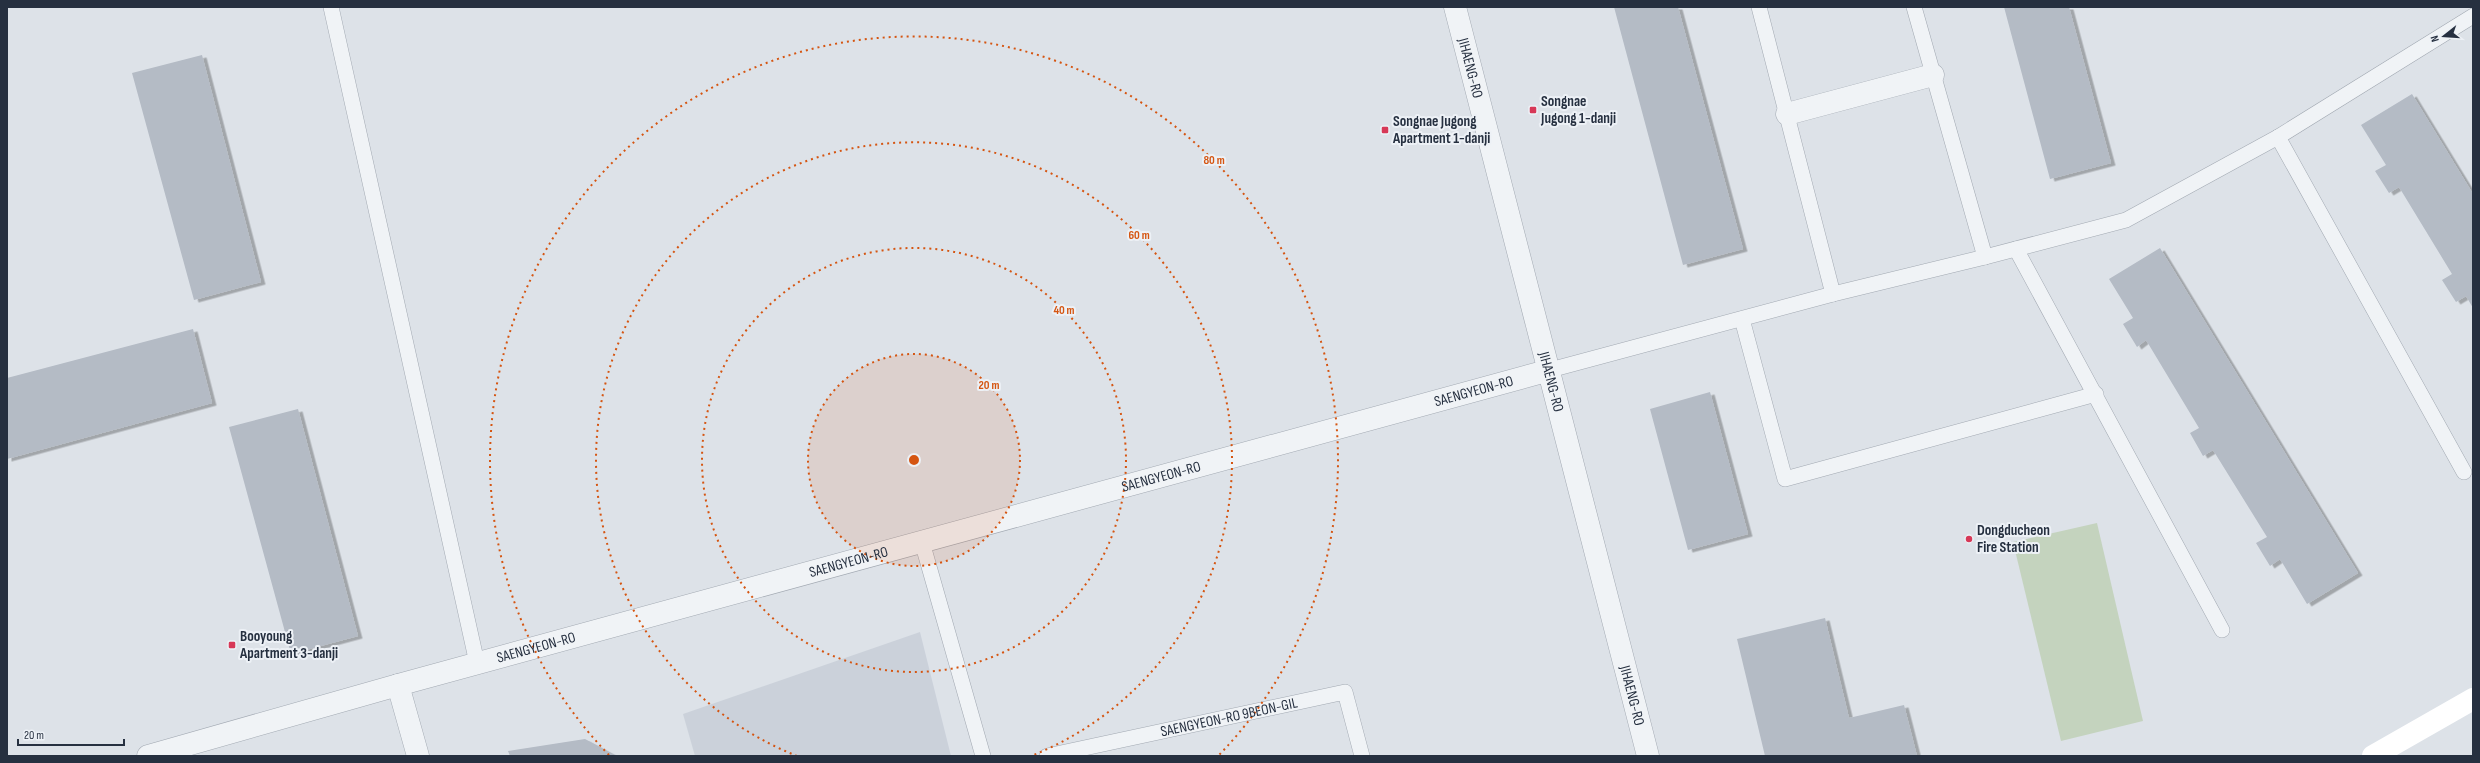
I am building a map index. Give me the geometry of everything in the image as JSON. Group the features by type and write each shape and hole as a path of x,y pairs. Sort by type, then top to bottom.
{"main road":[{"path":"2373,756 2473,700"}],"street":[{"name":"JIHAENG-RO","path":"1455,7 1550,370 1648,756"},
{"path":"1787,114 1932,75"},
{"name":"SAENGYEON-RO","path":"148,756 477,663 1550,370"},
{"path":"398,685 418,756"}],"lane":[{"path":"331,7 477,663"},
{"path":"1759,7 1834,294"},
{"path":"1914,7 1985,258"},
{"path":"1550,370 1834,294 1985,258 2126,220 2278,136 2473,16"},
{"path":"2278,136 2464,472"},
{"path":"2016,249 2096,394 2222,630"},
{"path":"1742,319 1785,479 2096,394"},
{"path":"922,542 983,756"},
{"name":"SAENGYEON-RO 9BEON-GIL","path":"1047,756 1345,692 1362,756"}],"shaded area":[{"path":"920,632 951,756 695,756 683,714"}],"green space":[{"path":"2097,523 2143,721 2061,741 2013,542"}],"building":[{"path":"1614,7 1678,7 1743,249 1683,265"},
{"path":"2004,7 2069,7 2111,163 2050,179"},
{"path":"202,55 261,282 194,300 132,73"},
{"path":"2412,94 2473,194 2473,308 2466,296 2456,302 2442,280 2452,274 2399,187 2389,193 2375,171 2386,165 2361,125"},
{"path":"2160,248 2358,573 2307,604 2280,559 2270,566 2256,543 2267,537 2213,450 2203,456 2190,433 2199,428 2146,340 2137,347 2123,324 2133,318 2109,279"},
{"path":"193,329 212,403 7,459 7,378"},
{"path":"1710,392 1748,534 1688,550 1650,409"},
{"path":"298,409 358,636 291,654 229,427"},
{"path":"1825,618 1849,718 1904,705 1917,756 1765,756 1737,639"},
{"path":"585,739 617,756 510,756 508,751"}],"place":[{"name":"Songnae Jugong 1-danji","path":"1533,110"},
{"name":"Songnae Jugong Apartment 1-danji","path":"1385,130"},
{"name":"Dongducheon Fire Station","path":"1969,539"},
{"name":"Booyoung Apartment 3-danji","path":"232,645"}]}
